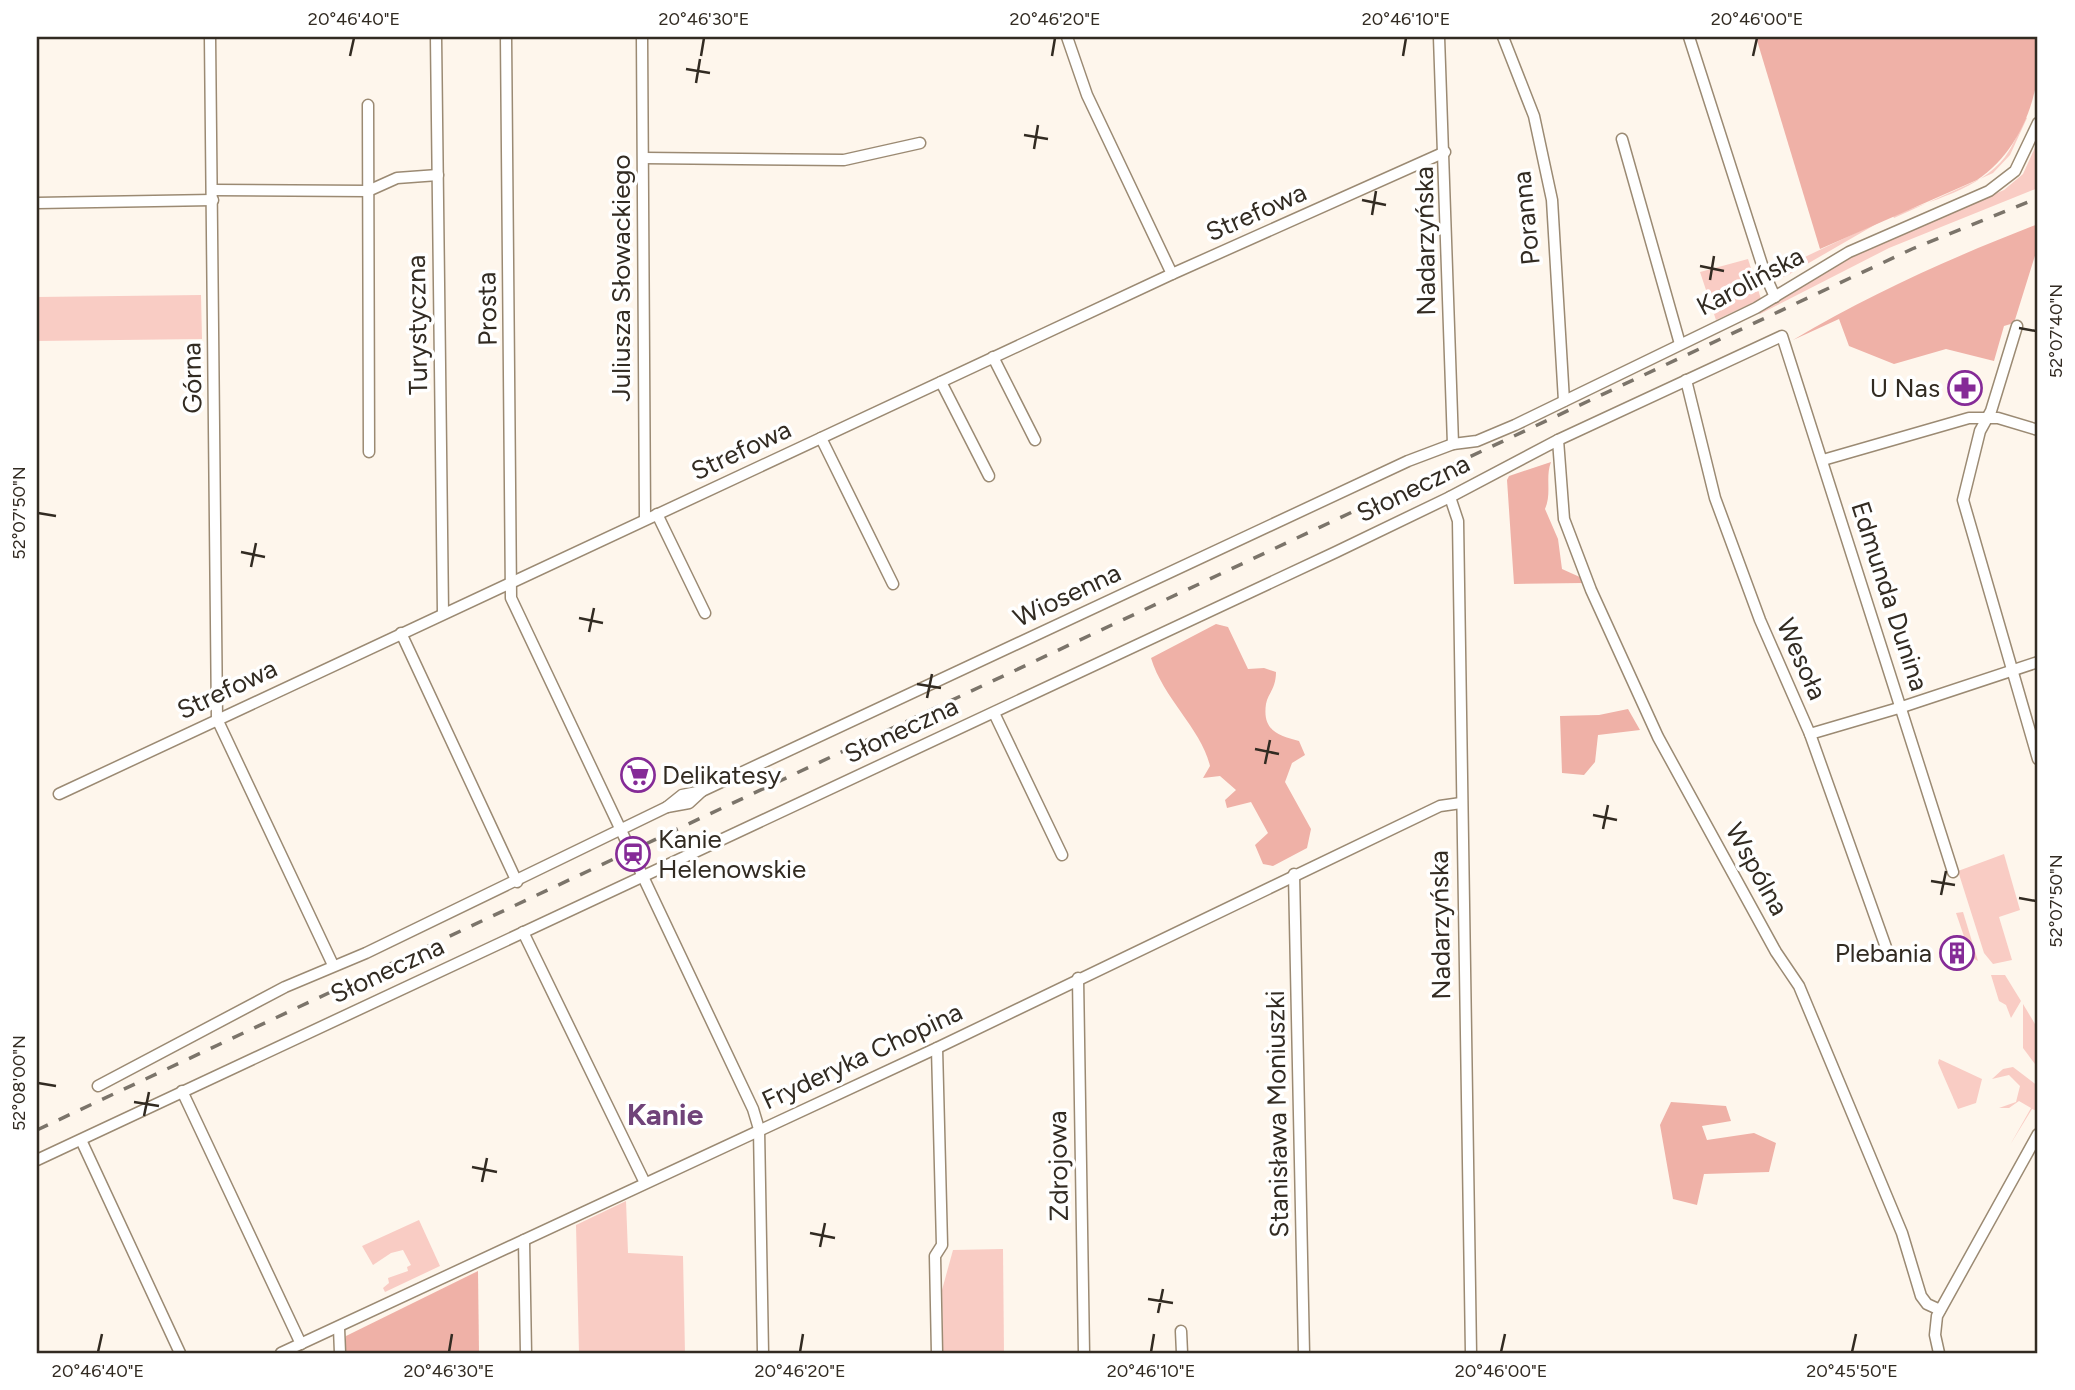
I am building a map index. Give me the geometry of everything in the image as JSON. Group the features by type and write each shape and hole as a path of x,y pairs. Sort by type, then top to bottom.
{"street":[{"name":"Górna","path":"210,37 217,719"},
{"name":"Turystyczna","path":"436,37 443,613"},
{"name":"Prosta","path":"506,37 511,598 753,1109 759,1129 763,1353"},
{"name":"Juliusza Słowackiego","path":"642,37 645,519"},
{"path":"1067,37 1087,95 1172,274"},
{"name":"Nadarzyńska","path":"1439,37 1453,444"},
{"name":"Poranna","path":"1503,37 1534,116 1552,200 1564,401"},
{"path":"1689,37 1766,277 1775,297"},
{"path":"368,105 369,452"},
{"name":"Karolińska","path":"1453,444 1477,441 1564,401 1775,297 1849,251 1996,187 2018,166 2038,123"},
{"path":"1622,139 1679,344"},
{"path":"644,158 844,160 920,143"},
{"name":"Strefowa","path":"59,794 1172,274 1445,152"},
{"path":"37,203 368,191 397,178 438,175"},
{"path":"2017,326 1986,417 1962,500 2038,759"},
{"name":"Słoneczna","path":"37,1160 994,713 1450,497 1558,440 1782,336"},
{"name":"Edmunda Dunina","path":"1782,336 1953,872"},
{"path":"993,358 1035,440"},
{"name":"Wesoła","path":"1686,380 1715,498 1760,620 1810,734 1888,953"},
{"path":"941,382 989,476"},
{"path":"1823,460 1956,420 1986,417 2038,430"},
{"path":"821,438 893,584"},
{"name":"Wspólna","path":"1558,440 1564,519 1617,650 1658,737 1776,952 1799,986 1902,1233 1923,1300 1940,1310"},
{"name":"Wiosenna","path":"98,1086 154,1054 333,965 366,953 517,882 667,807 689,803 702,791 1408,461 1453,444"},
{"name":"Nadarzyńska","path":"1450,497 1458,521 1471,1353"},
{"path":"657,514 705,613"},
{"path":"401,633 517,882"},
{"path":"1810,734 2038,662"},
{"path":"994,713 1062,855"},
{"path":"217,719 333,965"},
{"name":"Fryderyka Chopina","path":"281,1353 937,1048 1294,874 1440,806 1461,803"},
{"name":"Stanisława Moniuszki","path":"1294,874 1304,1353"},
{"path":"523,932 645,1183"},
{"name":"Zdrojowa","path":"1078,978 1084,1353"},
{"path":"937,1048 942,1245 936,1256 937,1353"},
{"path":"182,1090 301,1343"},
{"path":"1939,1353 1935,1329 1940,1310 2038,1134"},
{"path":"81,1140 180,1353"},
{"path":"524,1240 526,1353"},
{"path":"339,1328 340,1353"},
{"path":"1181,1331 1182,1353"}],"shaded area":[{"path":"1756,37 2037,37 2037,77 2033,97 2017,136 1993,168 1977,180 1820,249"},
{"path":"2025,117 2027,118 2010,155 1993,173 1980,179 2005,157"},
{"path":"2038,141 2038,188 1889,248 1760,314 1758,311 1863,250 2004,190 2023,174"},
{"path":"1980,179 1953,193 1926,203"},
{"path":"1926,203 1894,218 1893,216 1907,210"},
{"path":"1885,219 1788,275 1783,277 1775,273 1790,269 1790,264"},
{"path":"2038,224 2038,246 2014,323 2004,326 1994,361 1946,349 1894,364 1849,346 1839,319 1793,340 1913,277"},
{"path":"1748,259 1761,299 1716,320 1700,272"},
{"path":"201,295 202,339 37,341 37,297"},
{"path":"1551,462 1545,509 1558,539 1562,569 1582,578 1583,583 1514,584 1507,480 1509,476"},
{"path":"1216,624 1228,627 1248,669 1264,668 1276,672 1275,683 1266,704 1265,713 1269,726 1285,737 1299,741 1305,755 1292,763 1285,782 1311,829 1307,848 1273,866 1263,864 1255,845 1268,833 1251,802 1227,808 1225,800 1236,790 1220,776 1203,778 1210,766 1206,753 1164,687 1151,658"},
{"path":"1628,709 1640,730 1598,735 1595,762 1584,775 1562,773 1560,716 1599,715"},
{"path":"2004,854 2020,910 1999,917 2012,960 1993,964 1984,953 1958,871"},
{"path":"1963,912 1978,961 1971,957 1956,913"},
{"path":"1991,975 2005,975 2021,1001 2011,1018 2006,1005 1999,1001"},
{"path":"2023,1004 2038,1029 2038,1068 2023,1048"},
{"path":"1939,1059 1982,1079 1976,1103 1958,1109 1938,1063"},
{"path":"2013,1067 2038,1086 2038,1108 2037,1111 2032,1109 2010,1145 2031,1108 2019,1101 2009,1108 1999,1108 2016,1102 2020,1086 2009,1075 1992,1079 2003,1069"},
{"path":"1671,1102 1726,1106 1731,1121 1702,1126 1707,1140 1754,1133 1776,1143 1769,1172 1704,1174 1697,1205 1673,1199 1660,1125"},
{"path":"626,1201 628,1253 683,1256 685,1353 579,1353 576,1225"},
{"path":"419,1220 440,1266 385,1292 383,1288 389,1283 388,1278 408,1271 407,1267 411,1265 403,1250 391,1253 373,1265 362,1246"},
{"path":"1003,1249 1004,1353 943,1353 942,1290 953,1250"},
{"path":"478,1271 479,1353 346,1353 346,1336"}],"railway":[{"path":"37,1130 1912,249 2038,198"}],"place":[{"name":"U Nas","path":"1965,388"},
{"name":"Delikatesy","path":"638,775"},
{"name":"Kanie Helenowskie","path":"633,854"},
{"name":"Plebania","path":"1957,953"}],"district":[{"name":"Kanie","path":"665,1115"}]}
